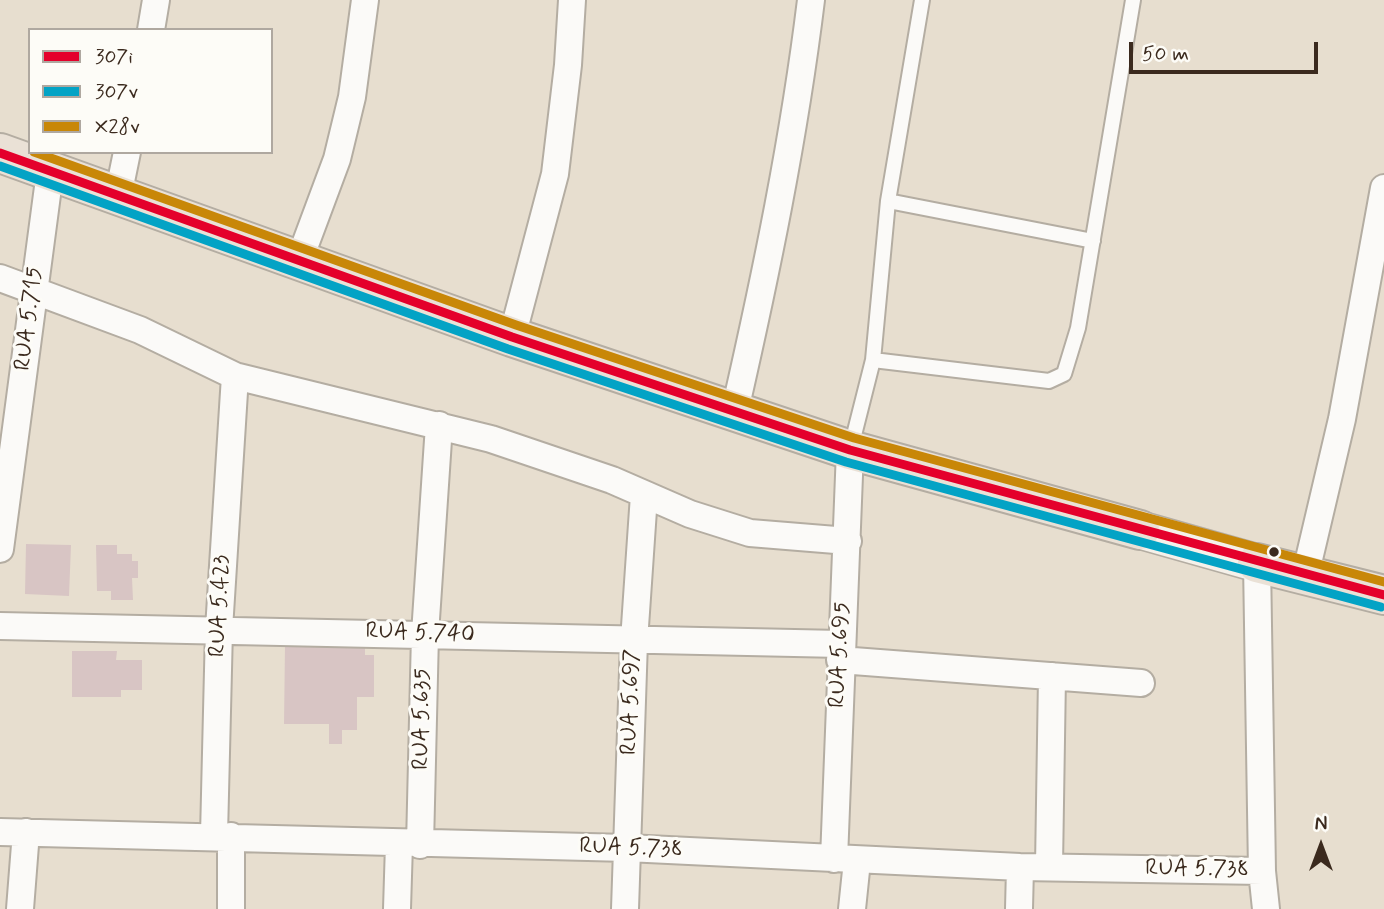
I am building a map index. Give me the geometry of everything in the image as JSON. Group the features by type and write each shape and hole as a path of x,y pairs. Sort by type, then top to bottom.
{"main road":[{"path":"0,153 512,337 850,450 1305,576 1384,595"},
{"path":"1258,561 1384,584"}],"street":[{"path":"151,28 156,0"},
{"path":"299,261 337,159 352,97 365,0"},
{"path":"512,337 555,174 572,0"},
{"path":"735,410 771,251 798,102 811,0"},
{"path":"118,196 127,154"},
{"name":"RUA 5.715","path":"0,549 50,172"},
{"path":"1305,576 1342,419 1384,188"},
{"path":"0,278 140,330 235,376 491,439 690,514 750,533 848,541"},
{"name":"RUA 5.423","path":"231,909 222,836 219,629 235,376"},
{"name":"RUA 5.635","path":"397,909 410,844 439,425"},
{"name":"RUA 5.695","path":"850,450 841,652 846,860 852,909"},
{"name":"RUA 5.697","path":"625,909 635,641 644,495"},
{"path":"1258,561 1262,871 1266,909"},
{"name":"RUA 5.740","path":"0,626 219,629 635,641 841,652 1052,676 1141,683"},
{"path":"1049,866 1052,676"},
{"path":"13,832 20,909"},
{"name":"RUA 5.738","path":"13,832 626,848 1020,867 1262,871"},
{"path":"1019,909 1020,867"}],"lane":[{"path":"850,450 873,360 888,201 922,0"},
{"path":"873,360 1049,381 1064,374 1079,328 1133,0"},
{"path":"888,201 1093,241"}],"building":[{"path":"26,544 71,545 69,596 25,594"},
{"path":"96,545 117,545 117,554 132,554 132,561 138,561 138,578 132,578 133,600 111,600 111,591 97,591"},
{"path":"285,646 365,647 365,655 374,655 374,697 357,697 357,730 342,730 342,744 329,744 329,724 284,724"},
{"path":"72,651 117,651 116,660 142,660 142,690 121,690 121,697 72,697"}],"transit line":[{"name":"307i","path":"0,153 512,337 850,450 1384,595"},
{"name":"X28v","path":"40,154 516,325 854,438 1384,582"},
{"name":"307v","path":"0,166 508,349 846,462 1381,607"}]}
